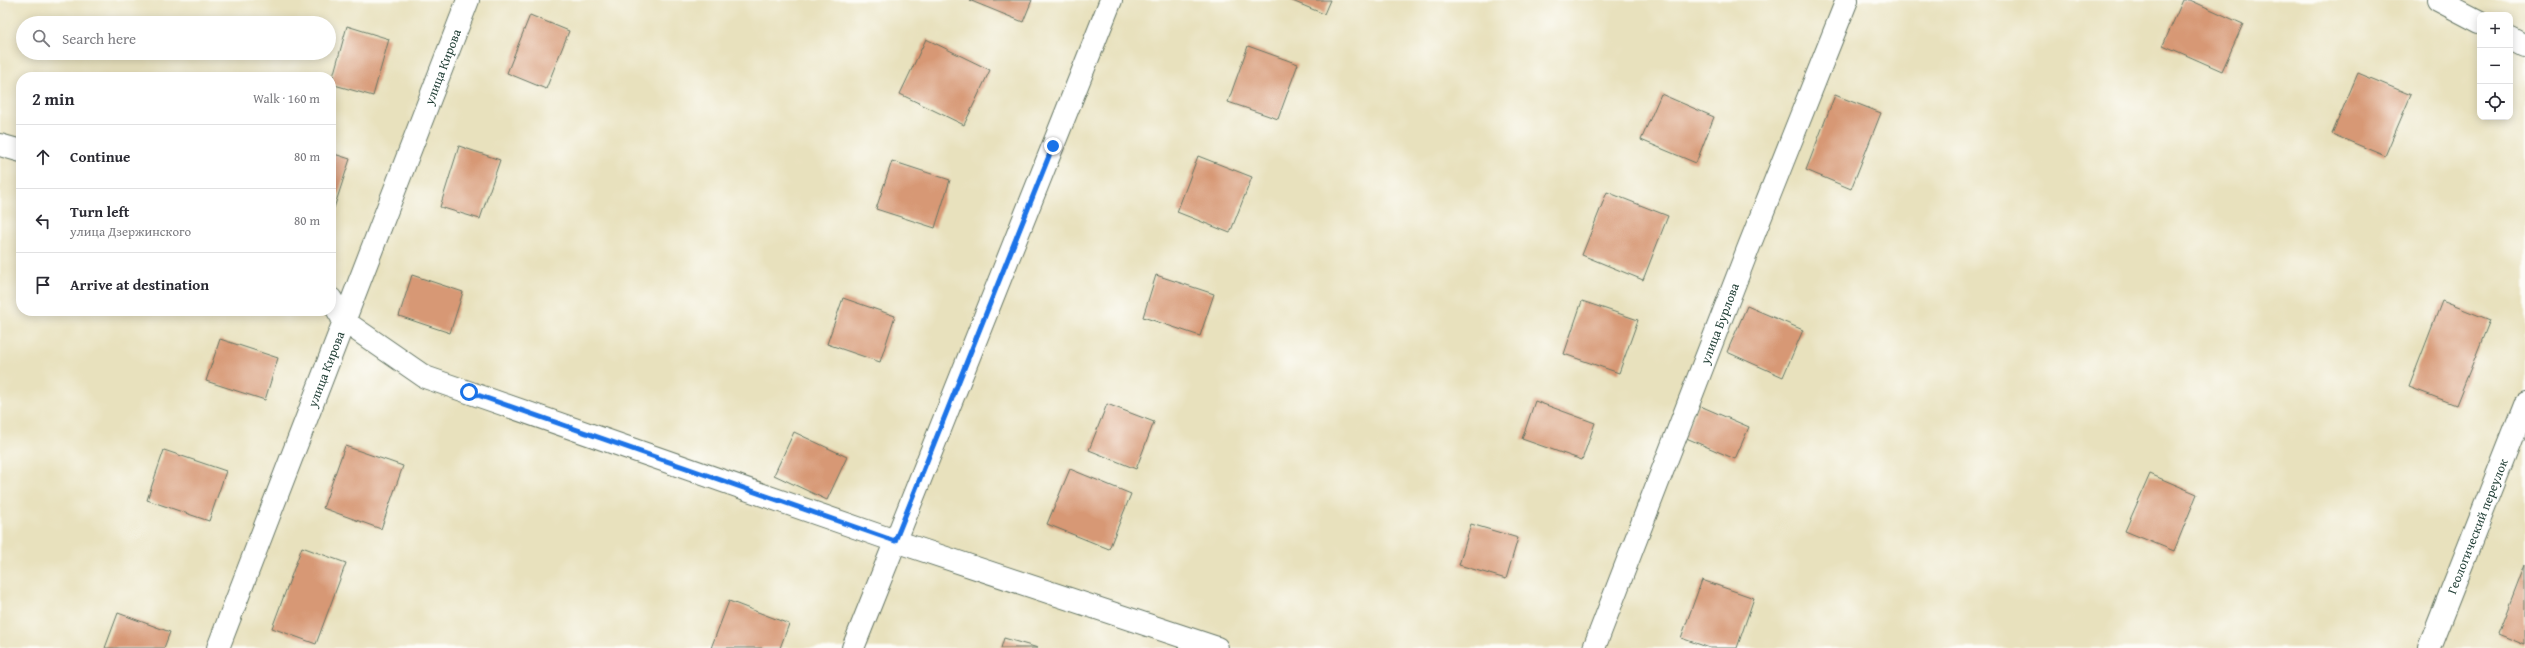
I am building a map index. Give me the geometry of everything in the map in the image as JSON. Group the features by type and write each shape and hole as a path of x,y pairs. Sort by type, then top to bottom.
{"street":[{"name":"улица Кирова","path":"218,648 468,0"},
{"path":"853,648 1111,0"},
{"name":"улица Бурлова","path":"1594,648 1748,249 1847,0"},
{"path":"2438,0 2477,20"},
{"path":"2513,40 2525,46"},
{"path":"0,145 16,150"},
{"path":"336,307 344,321 425,377 895,541 1217,648"},
{"name":"Геологический переулок","path":"2429,648 2525,404"}],"building":[{"path":"969,0 1032,0 1023,22"},
{"path":"1290,0 1330,0 1324,14"},
{"path":"2183,0 2190,0 2243,24 2222,71 2163,45"},
{"path":"530,15 569,31 546,89 507,73"},
{"path":"347,26 389,39 373,96 336,85 336,72 334,72"},
{"path":"926,39 990,70 964,125 900,94"},
{"path":"1248,46 1298,64 1278,119 1228,102"},
{"path":"2358,73 2411,95 2385,156 2332,134"},
{"path":"1661,94 1714,117 1696,163 1641,140"},
{"path":"1835,95 1881,113 1851,189 1806,170"},
{"path":"459,146 500,160 480,219 440,207"},
{"path":"336,155 350,159 336,202"},
{"path":"1198,156 1252,177 1230,233 1177,212"},
{"path":"892,161 950,180 935,228 876,209"},
{"path":"1607,192 1668,216 1643,280 1582,255"},
{"path":"412,275 463,292 450,333 399,316"},
{"path":"1156,275 1214,294 1200,336 1143,317"},
{"path":"843,298 895,316 880,362 827,344"},
{"path":"1582,301 1638,320 1619,373 1564,354"},
{"path":"2442,301 2490,320 2456,405 2409,387"},
{"path":"1747,306 1803,330 1783,377 1727,352"},
{"path":"220,339 278,358 265,400 206,381"},
{"path":"1535,401 1595,423 1582,460 1522,439"},
{"path":"1107,404 1154,422 1136,469 1089,450"},
{"path":"1698,405 1749,427 1735,459 1684,437"},
{"path":"794,432 847,457 827,500 774,475"},
{"path":"345,446 403,466 381,529 323,508"},
{"path":"164,450 226,471 209,521 147,500"},
{"path":"1070,469 1131,494 1109,549 1047,524"},
{"path":"2150,474 2197,494 2174,551 2125,531"},
{"path":"1471,524 1518,538 1506,579 1459,565"},
{"path":"302,547 346,563 316,644 272,628"},
{"path":"2525,564 2525,645 2498,634"},
{"path":"1702,580 1754,598 1737,648 1710,648 1681,638"},
{"path":"729,601 789,624 780,648 711,648"},
{"path":"118,613 170,632 164,648 105,648"},
{"path":"1004,638 1038,648 1001,648"}],"route":[{"path":"469,392 895,541 1053,146"}]}
